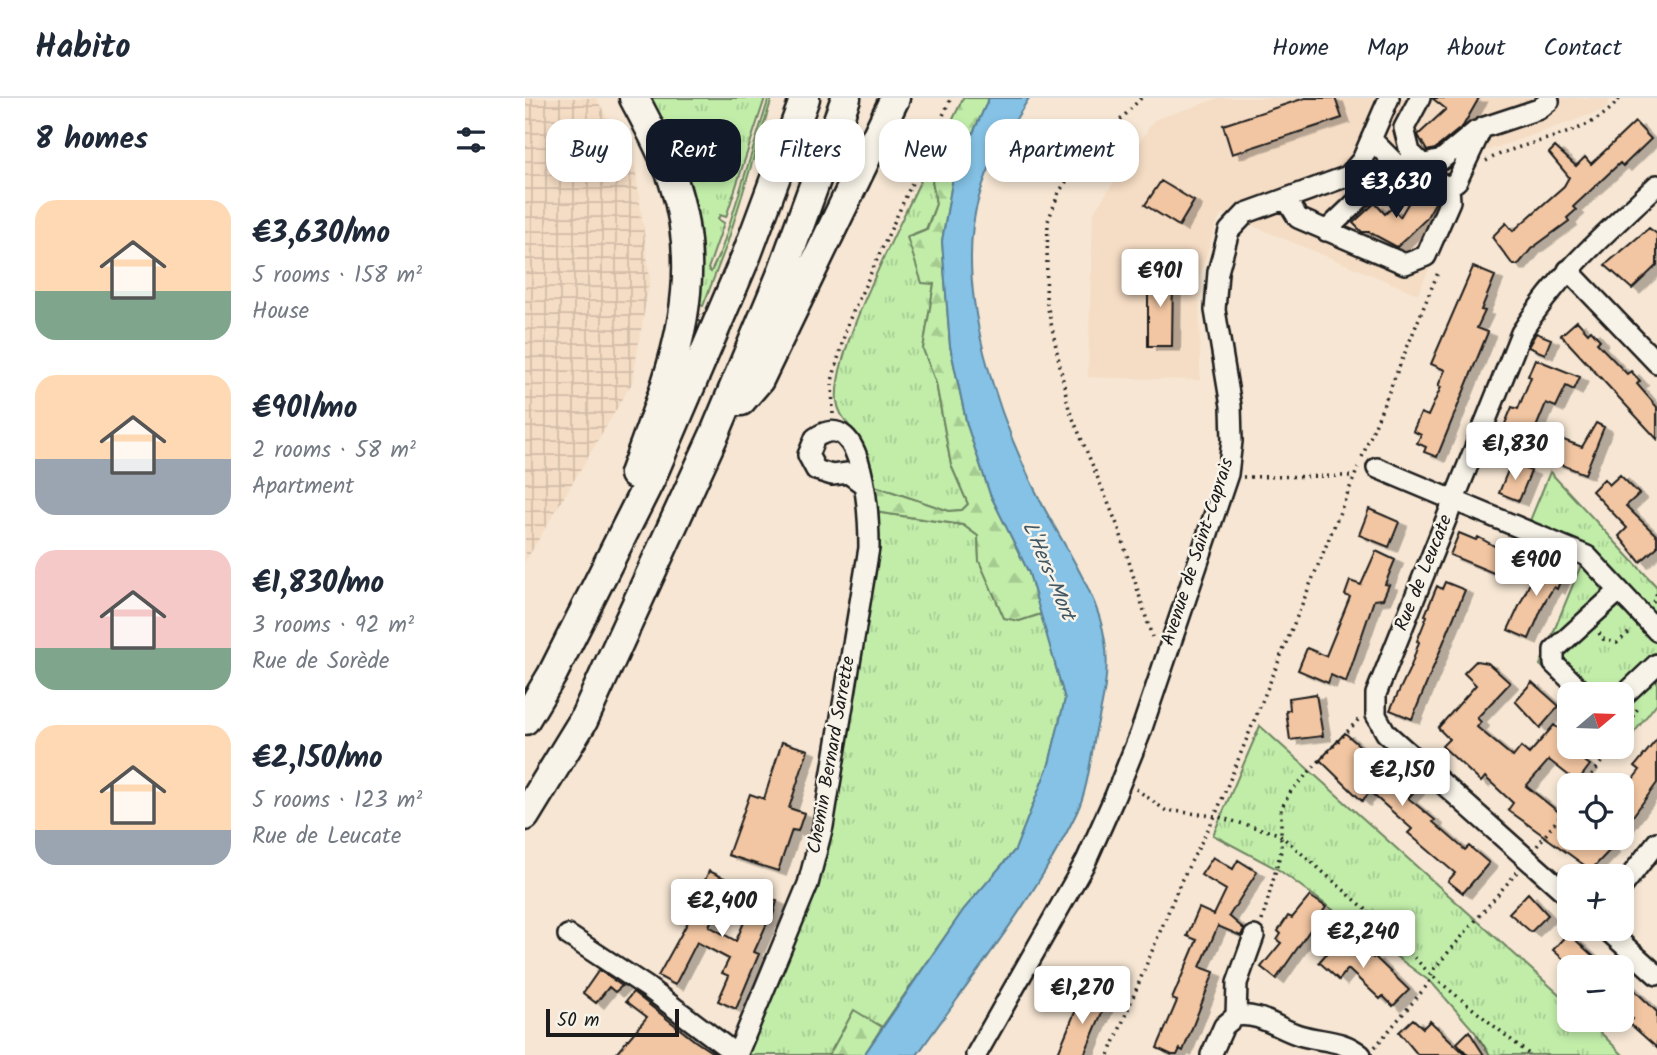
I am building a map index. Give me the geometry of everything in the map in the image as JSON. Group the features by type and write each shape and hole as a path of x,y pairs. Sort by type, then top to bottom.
{"highway":[{"path":"589,598 665,395 688,292 688,254 673,180 634,98"},
{"path":"525,720 552,675 652,478 747,254 805,98"},
{"path":"525,816 583,721 715,433 780,278 846,98"},
{"path":"715,433 759,380 895,98"}],"street":[{"name":"Avenue de Saint-Caprais","path":"975,1055 1086,861 1140,734 1227,474 1232,441 1231,405 1215,310 1218,272 1229,231 1246,214 1348,176 1362,160 1389,98"},
{"path":"1421,98 1404,128 1415,160 1423,165 1433,164 1471,133 1539,109 1549,101 1548,98"},
{"path":"1449,187 1457,181 1482,128"},
{"path":"1371,139 1396,164 1449,187"},
{"path":"1326,231 1396,164"},
{"name":"Rue de Leucate","path":"1376,715 1376,694 1521,333 1545,296 1568,270 1657,185"},
{"path":"1287,200 1291,211 1299,218 1405,264 1426,256 1450,201 1449,187"},
{"path":"1568,270 1657,363"},
{"name":"Chemin Bernard Sarrette","path":"737,1055 809,884 823,826 869,548 863,484 853,446 843,432 835,430"},
{"path":"835,430 815,438 810,446 811,462 823,474 848,473 863,484"},
{"path":"1377,468 1587,556 1657,631"},
{"path":"1573,682 1555,664 1554,650 1619,591"},
{"path":"1635,685 1657,664"},
{"path":"1376,715 1386,733 1557,886"},
{"path":"1634,872 1657,842"},
{"path":"568,935 647,987 737,1055"},
{"path":"1236,1016 1237,983 1254,936"},
{"path":"1619,941 1657,975"},
{"path":"1211,1055 1224,1026 1236,1016 1251,1015 1302,1036 1338,1042 1361,1055"}],"path":[{"path":"835,430 832,381 847,326 951,98"},
{"path":"1141,98 1077,166 1059,192 1048,221 1046,299 1069,409 1119,529 1147,624 1164,657"},
{"path":"1482,164 1594,122 1612,110 1620,98"},
{"path":"1109,1055 1181,881 1215,816 1441,264"},
{"path":"1227,474 1251,479 1324,474 1367,479 1377,468"},
{"path":"1254,936 1260,926 1281,851 1280,808 1291,791 1356,719 1376,715"},
{"path":"1123,774 1145,798 1165,810 1215,816 1279,834 1376,918 1431,975 1530,1055"},
{"path":"1368,1055 1429,983 1431,975 1557,820"}],"shaded area":[{"path":"525,98 596,98 608,119 546,119 546,182 632,182 632,161 635,166 650,278 632,383 525,562"},
{"path":"1220,98 1610,98 1606,109 1480,153 1418,294 1222,213 1199,279 1200,380 1088,377 1093,214 1114,182 1139,182 1139,143 1154,120"}],"green space":[{"path":"647,98 765,98 758,119 755,119 755,129 741,171 741,119 654,119"},
{"path":"769,98 772,98 766,119 762,119"},
{"path":"963,98 989,98 971,138 971,119 953,119"},
{"path":"755,143 755,153 727,244 703,306 700,305 697,243 676,182 737,182 726,217 720,215 718,219 724,223 708,269 711,272 722,248"},
{"path":"920,182 932,182 936,204 926,229 908,236 934,284 923,349 936,383 951,465 968,504 962,510 949,511 872,485 860,446 838,406 838,379 845,351 886,253"},
{"path":"932,182 952,182 942,241 950,346 967,425 990,494 1029,573 1041,614 1019,621 1004,618 979,561 978,536 963,525 875,512 872,485 949,511 962,510 968,504 951,465 936,383 923,349 934,284 922,283 907,237 927,229 936,204"},
{"path":"1550,472 1657,587 1657,703 1635,731 1635,682 1559,682 1540,665 1581,565 1522,540"},
{"path":"875,512 963,525 978,536 979,561 1019,621 1041,614 1065,699 1049,764 1015,850 964,909 882,1027 854,1011 829,1055 743,1055 823,863 842,773 872,578"},
{"path":"1260,726 1557,992 1557,1032 1600,1032 1623,1055 1490,1055 1475,1032 1432,983 1279,870 1213,835"},
{"path":"854,1010 882,1027 864,1055 829,1055"}],"water":[{"name":"L'Hers-Mort","path":"989,98 1029,98 1016,119 985,119 985,178 972,233 971,272 976,312 984,353 1010,433 1041,502 1079,570 1095,606 1105,641 1105,686 1081,803 1022,907 917,1055 864,1055 964,909 1015,850 1049,764 1065,699 1029,573 990,494 967,425 950,346 942,241 952,182 971,182 971,138"}],"building":[{"path":"1305,98 1335,98 1342,118 1232,154 1223,125"},
{"path":"1432,98 1479,98 1463,126 1435,149 1427,151 1418,135 1446,109"},
{"path":"1635,122 1651,139 1623,166 1620,163 1573,207 1576,210 1567,218 1569,221 1531,249 1518,265 1513,265 1492,237 1506,223 1513,231 1564,186 1569,177 1549,153 1555,147 1576,166 1585,157 1591,164"},
{"path":"1161,181 1194,201 1179,226 1145,205"},
{"path":"1416,190 1436,201 1426,219 1397,247 1369,232 1362,232 1353,223 1375,203 1385,214 1392,208 1400,217"},
{"path":"1649,228 1657,234 1657,265 1632,289 1605,265"},
{"path":"1473,267 1495,276 1481,310 1485,311 1477,328 1488,332 1437,457 1424,452 1426,447 1417,443 1421,435 1413,431 1421,413 1428,416 1441,387 1438,386 1445,370 1431,364"},
{"path":"1148,272 1173,273 1172,346 1148,346"},
{"path":"1577,321 1588,333 1591,330 1600,340 1597,343 1627,374 1631,371 1640,381 1637,384 1657,407 1657,439 1561,335"},
{"path":"1536,333 1551,339 1545,354 1528,347"},
{"path":"1535,359 1580,377 1574,390 1566,386 1556,407 1546,403 1526,452 1503,444 1509,429 1504,426 1512,407 1518,409"},
{"path":"1596,423 1604,427 1585,474 1552,461 1561,439 1582,447"},
{"path":"1511,463 1531,471 1519,501 1499,493"},
{"path":"1620,475 1639,494 1626,506 1657,536 1657,547 1640,562 1619,536 1627,528 1592,491 1604,479 1609,485"},
{"path":"1369,509 1399,522 1389,547 1359,535"},
{"path":"1459,533 1476,540 1478,537 1505,552 1496,574 1450,555"},
{"path":"1376,551 1395,560 1385,584 1389,585 1383,599 1374,600 1346,682 1331,675 1328,683 1298,670 1307,648 1326,656 1350,597 1345,595 1350,581 1361,585"},
{"path":"1541,559 1565,570 1557,589 1554,587 1545,601 1529,639 1508,630"},
{"path":"1445,582 1465,590 1412,719 1390,710 1411,666 1427,616 1425,615 1437,586 1442,589"},
{"path":"1476,661 1488,663 1510,683 1477,718 1481,722 1477,727 1513,757 1521,747 1529,754 1554,725 1557,727 1557,760 1583,760 1590,765 1584,773 1566,773 1549,760 1526,786 1557,811 1557,845 1508,810 1513,803 1485,777 1481,782 1442,746 1449,739 1438,728 1476,685 1464,673"},
{"path":"1532,682 1557,704 1557,708 1540,728 1515,701"},
{"path":"1316,694 1323,736 1290,740 1286,711 1290,710 1289,698"},
{"path":"1345,733 1401,782 1404,779 1416,790 1408,798 1435,820 1433,822 1465,850 1469,846 1489,863 1463,893 1448,881 1455,873 1408,833 1412,829 1370,792 1362,801 1320,760"},
{"path":"1657,739 1657,783 1634,815 1634,778 1640,770 1635,766"},
{"path":"782,742 808,750 789,808 804,813 798,831 792,830 778,871 728,855 750,794 764,799"},
{"path":"1563,850 1610,850 1597,864 1583,864"},
{"path":"1213,857 1233,869 1238,860 1257,872 1229,916 1244,929 1241,936 1218,926 1200,967 1214,972 1183,1051 1180,1049 1177,1055 1172,1055 1157,1048 1177,1001 1172,999 1197,940 1187,936 1199,908 1214,915 1226,890 1201,875"},
{"path":"709,871 729,880 727,893 722,895 709,926 736,941 757,892 777,901 772,919 768,921 754,952 759,954 736,1009 718,1001 729,976 722,973 729,959 697,942 675,985 658,976 699,902 696,900"},
{"path":"1528,893 1548,915 1531,932 1509,913"},
{"path":"1310,896 1326,907 1276,979 1261,967 1281,943 1277,940 1281,934 1278,931 1288,916 1292,918"},
{"path":"1344,934 1373,958 1374,956 1409,990 1393,1006 1383,996 1380,999 1348,969 1339,980 1319,962"},
{"path":"1561,941 1577,941 1592,955 1559,955 1553,950"},
{"path":"599,970 622,986 615,992 609,987 596,1003 583,993"},
{"path":"1634,990 1657,1012 1657,1048 1634,1027"},
{"path":"633,992 716,1055 615,1055 647,1017 626,1001"},
{"path":"1083,993 1106,1003 1084,1055 1057,1055"},
{"path":"1413,1019 1423,1028 1430,1021 1466,1055 1418,1055 1399,1032"},
{"path":"1469,1031 1484,1055 1468,1055 1457,1043"}]}
